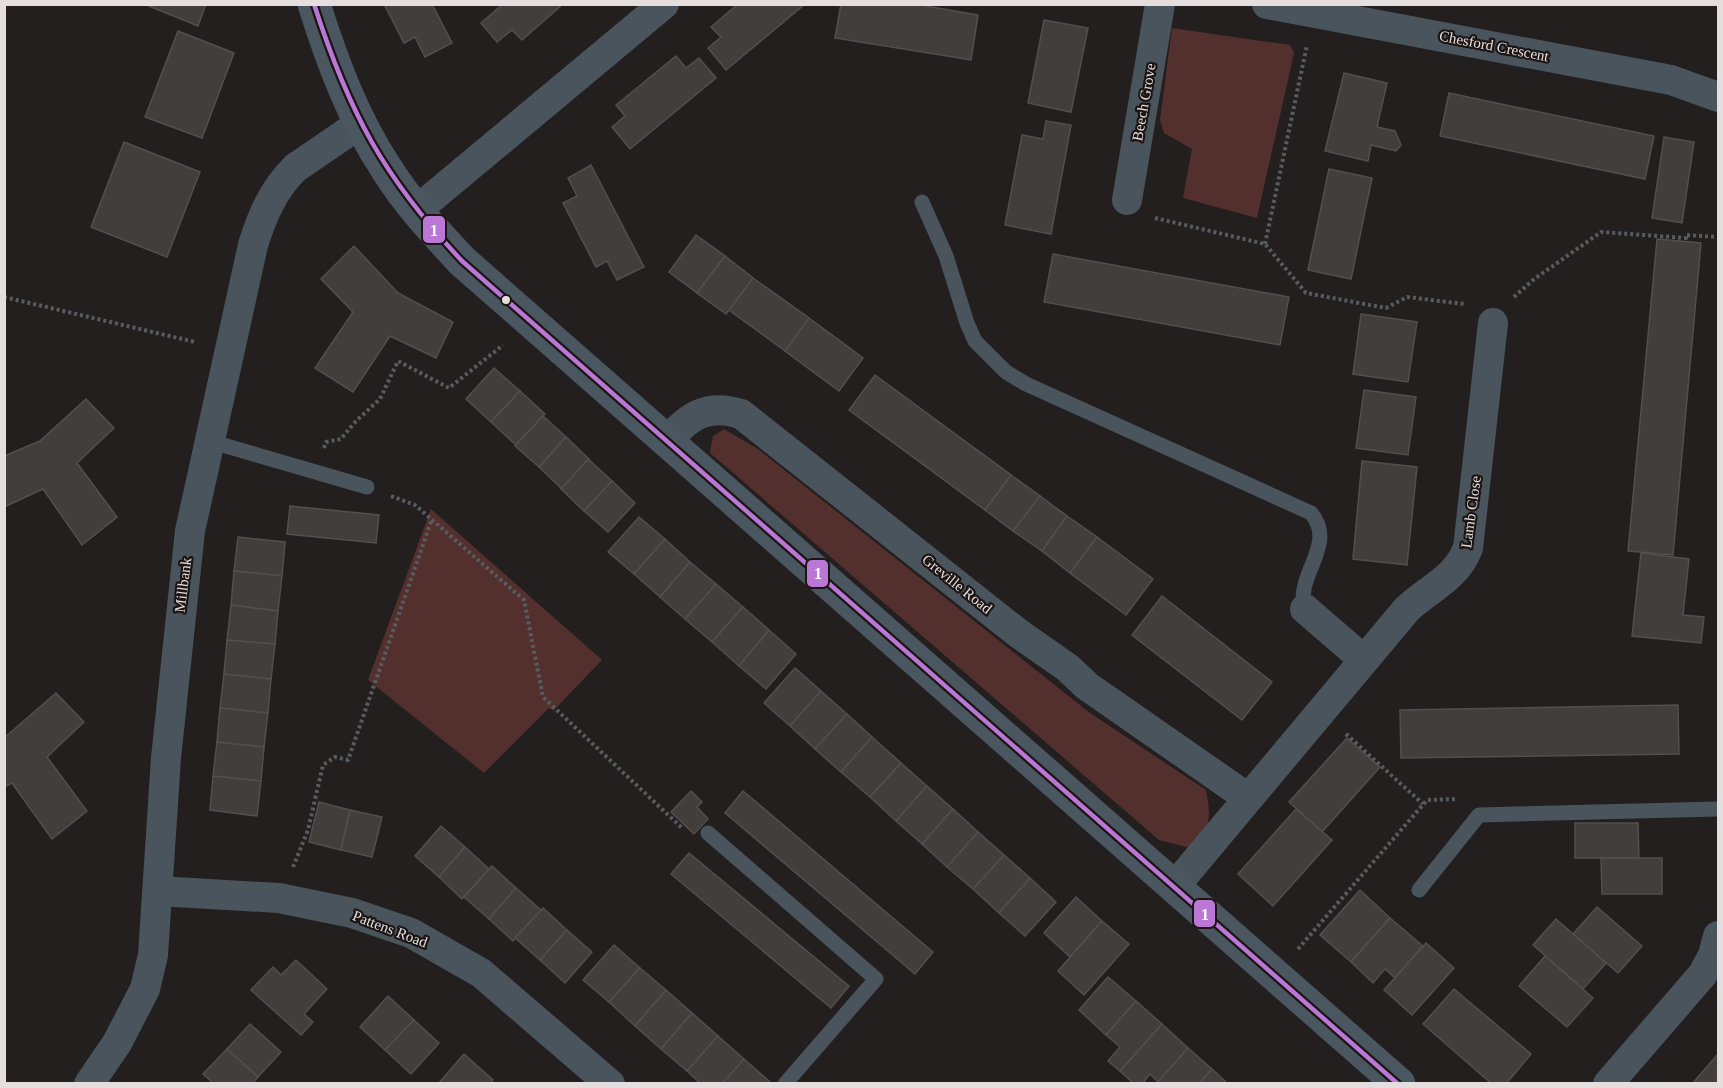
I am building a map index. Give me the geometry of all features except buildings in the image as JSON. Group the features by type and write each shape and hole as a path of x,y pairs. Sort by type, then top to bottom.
{"street":[{"path":"314,4 331,57 361,123 386,169 417,210 462,261 1399,1083"},
{"path":"417,210 664,4"},
{"name":"Beech Grove","path":"1127,200 1160,4"},
{"name":"Chesford Crescent","path":"1267,4 1671,80 1719,97"},
{"name":"Millbank","path":"89,1083 117,1043 145,989 153,955 166,758 178,621 190,531 228,350 253,245 270,200 295,168 361,123"},
{"name":"Lamb Close","path":"1174,886 1407,609 1455,572 1468,548 1491,310"},
{"name":"Greville Road","path":"667,441 681,425 711,410 725,409 741,414 1018,633 1068,668 1087,686 1248,798"},
{"path":"1305,609 1364,660"},
{"name":"Pattens Road","path":"158,891 279,898 352,913 411,933 502,988 610,1083"},
{"path":"1608,1083 1696,983 1713,955 1719,936"}],"lane":[{"path":"922,202 946,256 975,341 1006,372 1026,384 1311,513 1318,522 1321,534 1319,550 1303,585 1301,598 1305,609"},
{"path":"209,441 367,487"},
{"path":"1419,890 1479,815 1719,809"},
{"path":"708,833 876,978 785,1083"}],"path":[{"path":"1265,244 1314,12"},
{"path":"1127,200 1130,212 1265,244 1306,293 1386,308 1407,297 1491,310 1601,232 1686,238 1686,235 1719,237"},
{"path":"4,297 59,312 147,328 228,350"},
{"path":"318,472 326,442 341,440 356,421 380,399 398,361 449,388 497,349"},
{"path":"415,505 524,600 543,697 699,843 708,833"},
{"path":"279,898 308,830 323,765 335,757 348,760 432,519"},
{"path":"1337,726 1423,804"}],"shaded area":[{"path":"1172,28 1290,45 1294,53 1257,218 1183,198 1192,149 1164,133 1160,120"},
{"path":"724,429 758,449 1090,713 1206,790 1209,808 1208,822 1197,841 1190,848 1159,840 710,453 713,436"},
{"path":"431,509 602,660 553,711 549,708 484,773 368,680"}],"transit line":[{"name":"1","path":"314,4 341,78 372,142 411,201 462,261 1398,1084"}]}
